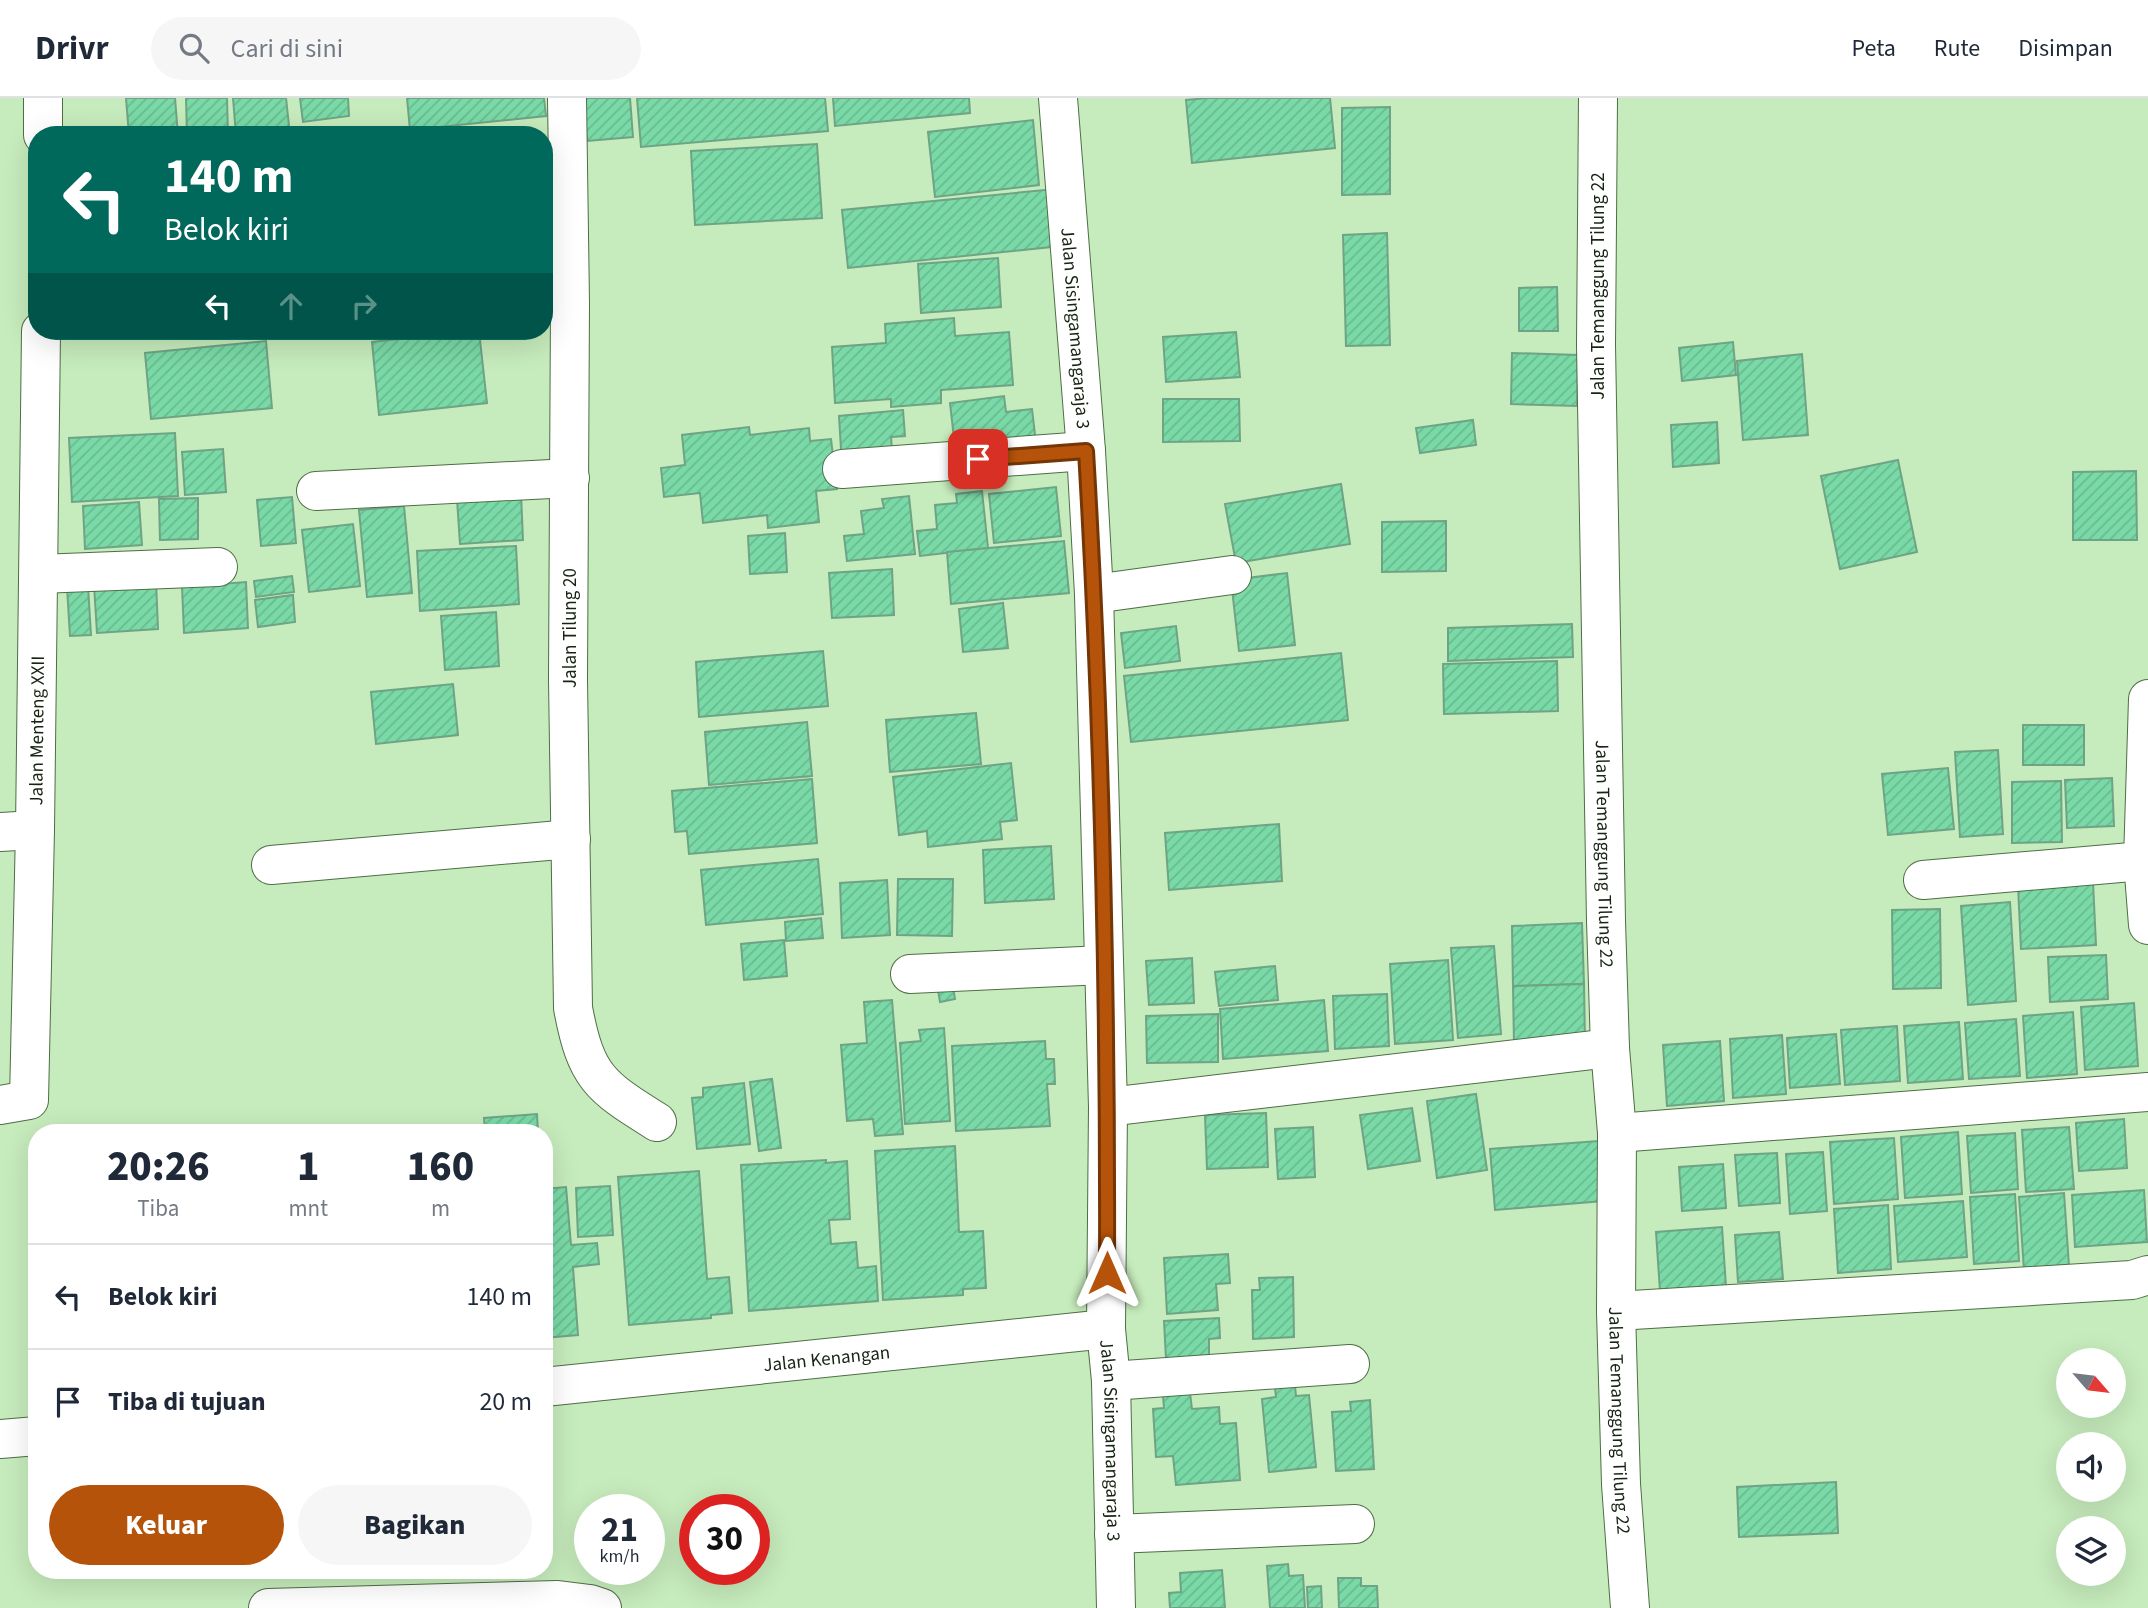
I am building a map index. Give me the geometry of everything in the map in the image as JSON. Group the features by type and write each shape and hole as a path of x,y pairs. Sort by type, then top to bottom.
{"street":[{"path":"43,98 43,126"},
{"name":"Jalan Tilung 20","path":"568,98 568,680 573,1008 579,1040 596,1077 622,1100 657,1122"},
{"name":"Jalan Sisingamangaraja 3","path":"1058,98 1086,451 1094,594 1108,1107 1106,1329 1111,1381 1116,1608"},
{"name":"Jalan Temanggung Tilung 22","path":"1598,98 1596,359 1605,908 1610,1048 1617,1133 1616,1311 1621,1484 1630,1608"},
{"name":"Jalan Menteng XXII","path":"0,1105 29,1100 18,831 39,574 41,340"},
{"path":"842,469 1086,451"},
{"path":"316,491 570,478"},
{"path":"39,574 218,568"},
{"path":"1094,594 1232,575"},
{"path":"2148,699 2143,861 2148,925"},
{"path":"271,865 570,839"},
{"path":"1923,880 2143,861"},
{"path":"910,974 1104,965"},
{"path":"1108,1107 1610,1048"},
{"path":"1617,1133 2148,1092"},
{"path":"1616,1311 2132,1280 2148,1275"},
{"name":"Jalan Kenangan","path":"553,1386 1106,1329"},
{"path":"1111,1381 1350,1364"},
{"path":"0,1439 28,1437"},
{"path":"1114,1534 1355,1524"},
{"path":"268,1608 558,1600 602,1608"}],"building":[{"path":"126,98 175,98 177,126 128,126"},
{"path":"186,98 227,98 228,126 187,126"},
{"path":"233,98 286,98 289,126 235,126"},
{"path":"300,98 348,98 349,116 303,122"},
{"path":"407,98 544,98 546,116 449,126 410,126"},
{"path":"584,98 630,98 633,137 587,141"},
{"path":"637,98 825,98 828,131 641,147"},
{"path":"833,98 969,98 970,113 835,126"},
{"path":"1330,98 1335,148 1192,163 1186,100"},
{"path":"1390,107 1390,194 1342,195 1342,108"},
{"path":"1033,120 1039,185 935,197 928,132"},
{"path":"817,144 822,218 695,225 691,151"},
{"path":"1055,189 1061,246 848,268 842,210"},
{"path":"1387,233 1390,345 1346,346 1343,235"},
{"path":"998,258 1001,307 921,313 918,264"},
{"path":"1557,287 1558,331 1519,331 1519,288"},
{"path":"954,318 955,336 1009,332 1013,385 941,390 941,403 891,407 891,399 835,403 832,347 886,343 885,324"},
{"path":"1236,332 1240,377 1166,382 1163,337"},
{"path":"480,340 487,403 379,415 372,342"},
{"path":"266,341 272,408 151,419 145,353"},
{"path":"1733,342 1736,375 1682,381 1679,348"},
{"path":"1512,353 1578,355 1577,406 1511,404"},
{"path":"1802,354 1808,435 1743,440 1737,361"},
{"path":"1004,396 1006,412 1032,409 1037,452 956,456 950,403"},
{"path":"1163,399 1239,399 1240,441 1163,442"},
{"path":"903,410 905,436 891,437 893,462 842,466 839,416"},
{"path":"1473,420 1476,445 1420,453 1416,428"},
{"path":"1717,422 1719,463 1673,467 1671,425"},
{"path":"749,427 750,435 809,428 810,441 831,439 837,489 816,491 819,522 768,528 767,515 703,523 700,493 664,497 661,468 685,465 682,435"},
{"path":"175,433 178,496 72,502 69,438"},
{"path":"223,449 226,492 185,495 182,452"},
{"path":"1898,460 1917,552 1840,569 1821,476"},
{"path":"2136,471 2137,540 2073,540 2073,472"},
{"path":"1341,484 1350,544 1236,563 1225,504"},
{"path":"1056,487 1061,536 994,543 989,494"},
{"path":"982,491 988,548 920,556 917,531 937,529 935,505 957,503 956,494"},
{"path":"521,494 523,540 460,544 457,499"},
{"path":"909,496 915,554 847,561 844,536 864,534 861,511 884,508 882,499"},
{"path":"292,497 296,543 261,546 257,500"},
{"path":"198,498 198,539 160,540 159,499"},
{"path":"139,502 142,545 85,549 83,506"},
{"path":"404,506 412,593 367,597 359,510"},
{"path":"1446,521 1446,571 1382,572 1382,522"},
{"path":"353,524 360,586 309,592 302,530"},
{"path":"785,533 787,572 750,574 748,536"},
{"path":"1064,541 1069,593 951,604 947,552"},
{"path":"516,546 519,604 420,611 417,551"},
{"path":"892,569 894,615 832,618 829,573"},
{"path":"1287,573 1295,645 1239,651 1231,580"},
{"path":"292,576 294,592 256,597 254,581"},
{"path":"156,581 158,629 97,633 94,585"},
{"path":"246,582 248,628 184,633 182,587"},
{"path":"88,586 91,635 70,636 67,587"},
{"path":"293,595 295,622 258,627 255,600"},
{"path":"1003,603 1008,648 963,652 959,609"},
{"path":"496,612 499,666 445,670 441,616"},
{"path":"1572,624 1573,657 1448,661 1448,628"},
{"path":"1176,626 1180,661 1125,668 1121,633"},
{"path":"823,651 828,706 699,717 696,662"},
{"path":"1341,653 1348,720 1131,742 1124,676"},
{"path":"1557,661 1558,711 1444,714 1443,664"},
{"path":"453,684 458,735 376,744 371,692"},
{"path":"976,713 981,764 890,772 886,720"},
{"path":"807,722 812,776 709,785 705,732"},
{"path":"2023,725 2084,725 2084,765 2023,765"},
{"path":"1998,750 2003,834 1960,837 1955,752"},
{"path":"1011,763 1017,820 1000,822 1002,839 928,847 927,831 899,835 893,777"},
{"path":"1948,768 1954,829 1888,835 1882,774"},
{"path":"2112,778 2114,826 2067,828 2065,780"},
{"path":"812,779 817,843 689,854 687,831 675,832 672,791"},
{"path":"2061,781 2062,842 2012,843 2012,782"},
{"path":"1279,824 1282,881 1169,890 1165,833"},
{"path":"1051,846 1054,899 985,903 983,850"},
{"path":"818,859 823,914 706,925 701,870"},
{"path":"898,879 953,879 952,936 897,935"},
{"path":"887,880 890,935 842,938 840,883"},
{"path":"2093,882 2096,945 2021,949 2018,886"},
{"path":"2010,902 2016,1001 1968,1005 1961,906"},
{"path":"1940,909 1941,988 1893,989 1892,910"},
{"path":"821,918 823,938 786,941 785,922"},
{"path":"1582,923 1584,984 1513,986 1512,926"},
{"path":"784,940 787,976 744,980 741,944"},
{"path":"1494,946 1501,1034 1458,1038 1451,948"},
{"path":"2106,955 2108,999 2050,1002 2048,957"},
{"path":"1192,958 1194,1003 1149,1005 1146,961"},
{"path":"1448,960 1453,1040 1395,1044 1390,964"},
{"path":"1275,966 1278,1000 1219,1006 1215,972"},
{"path":"952,981 955,999 940,1002 937,984"},
{"path":"1584,984 1585,1043 1514,1045 1513,986"},
{"path":"1387,994 1389,1046 1335,1049 1333,996"},
{"path":"892,1000 903,1134 875,1136 873,1119 847,1121 841,1045 867,1043 864,1002"},
{"path":"1324,1000 1328,1051 1223,1059 1220,1009"},
{"path":"2134,1003 2138,1066 2085,1070 2081,1007"},
{"path":"2073,1012 2077,1074 2027,1078 2023,1016"},
{"path":"1218,1014 1218,1062 1147,1063 1146,1016"},
{"path":"2016,1019 2020,1076 1969,1079 1965,1023"},
{"path":"1959,1022 1963,1079 1908,1083 1904,1026"},
{"path":"1897,1026 1900,1081 1845,1085 1841,1030"},
{"path":"944,1028 950,1121 905,1124 900,1043 921,1041 919,1030"},
{"path":"1836,1034 1840,1084 1790,1088 1787,1038"},
{"path":"1782,1035 1786,1094 1733,1098 1730,1039"},
{"path":"1045,1041 1046,1059 1054,1059 1055,1084 1047,1084 1050,1126 956,1131 952,1046"},
{"path":"1720,1041 1724,1101 1667,1106 1663,1045"},
{"path":"772,1079 781,1148 759,1151 750,1082"},
{"path":"744,1083 750,1144 697,1149 692,1098 703,1097 703,1088"},
{"path":"1476,1094 1487,1170 1437,1178 1427,1101"},
{"path":"1412,1108 1420,1161 1368,1169 1360,1115"},
{"path":"1266,1113 1268,1167 1207,1169 1205,1115"},
{"path":"537,1114 538,1124 484,1124 484,1118"},
{"path":"2124,1119 2127,1168 2079,1171 2076,1123"},
{"path":"1313,1127 1315,1177 1278,1179 1275,1129"},
{"path":"2069,1127 2074,1189 2026,1192 2022,1130"},
{"path":"1958,1132 1962,1194 1905,1198 1901,1137"},
{"path":"2015,1133 2018,1189 1971,1193 1967,1136"},
{"path":"1894,1138 1898,1199 1834,1204 1830,1142"},
{"path":"1612,1140 1616,1200 1495,1210 1490,1149"},
{"path":"955,1146 959,1232 983,1231 986,1288 963,1289 963,1295 883,1300 875,1151"},
{"path":"1823,1152 1827,1211 1790,1214 1786,1154"},
{"path":"1777,1153 1780,1203 1739,1206 1735,1155"},
{"path":"826,1160 826,1163 847,1161 850,1219 829,1220 831,1244 856,1242 858,1268 876,1266 878,1301 749,1311 741,1165"},
{"path":"1723,1164 1726,1208 1682,1211 1679,1167"},
{"path":"699,1171 707,1279 729,1277 732,1313 711,1315 711,1318 629,1325 618,1177"},
{"path":"610,1186 613,1235 578,1237 576,1188"},
{"path":"566,1187 571,1245 597,1243 599,1264 573,1267 578,1335 553,1337 553,1188"},
{"path":"2144,1190 2147,1242 2075,1247 2072,1195"},
{"path":"2064,1193 2069,1266 2024,1270 2019,1197"},
{"path":"2015,1194 2019,1261 1974,1264 1970,1197"},
{"path":"1963,1201 1967,1257 1898,1262 1894,1206"},
{"path":"1888,1205 1891,1269 1838,1273 1834,1209"},
{"path":"1722,1227 1726,1287 1660,1291 1656,1232"},
{"path":"1779,1232 1783,1279 1738,1282 1735,1235"},
{"path":"1228,1254 1230,1283 1216,1284 1218,1310 1167,1314 1164,1258"},
{"path":"1293,1277 1294,1337 1253,1339 1252,1290 1260,1290 1259,1278"},
{"path":"1219,1318 1220,1338 1209,1339 1209,1357 1166,1359 1164,1321"},
{"path":"1295,1386 1296,1396 1309,1395 1316,1467 1269,1472 1262,1399 1276,1397 1275,1388"},
{"path":"1190,1393 1192,1409 1219,1407 1220,1424 1236,1423 1240,1480 1176,1485 1173,1456 1156,1457 1153,1409 1164,1408 1163,1396"},
{"path":"1370,1400 1374,1469 1336,1471 1332,1412 1351,1411 1350,1402"},
{"path":"1836,1482 1838,1533 1739,1537 1737,1487"},
{"path":"1288,1564 1289,1576 1303,1575 1305,1608 1270,1608 1267,1566"},
{"path":"1222,1570 1225,1608 1170,1608 1169,1593 1181,1592 1180,1573"},
{"path":"1338,1578 1361,1578 1361,1586 1377,1586 1378,1608 1339,1608"},
{"path":"1321,1586 1322,1608 1308,1608 1307,1587"}],"route":[{"path":"978,459 1086,451 1094,594 1108,1107 1107,1273"}]}
